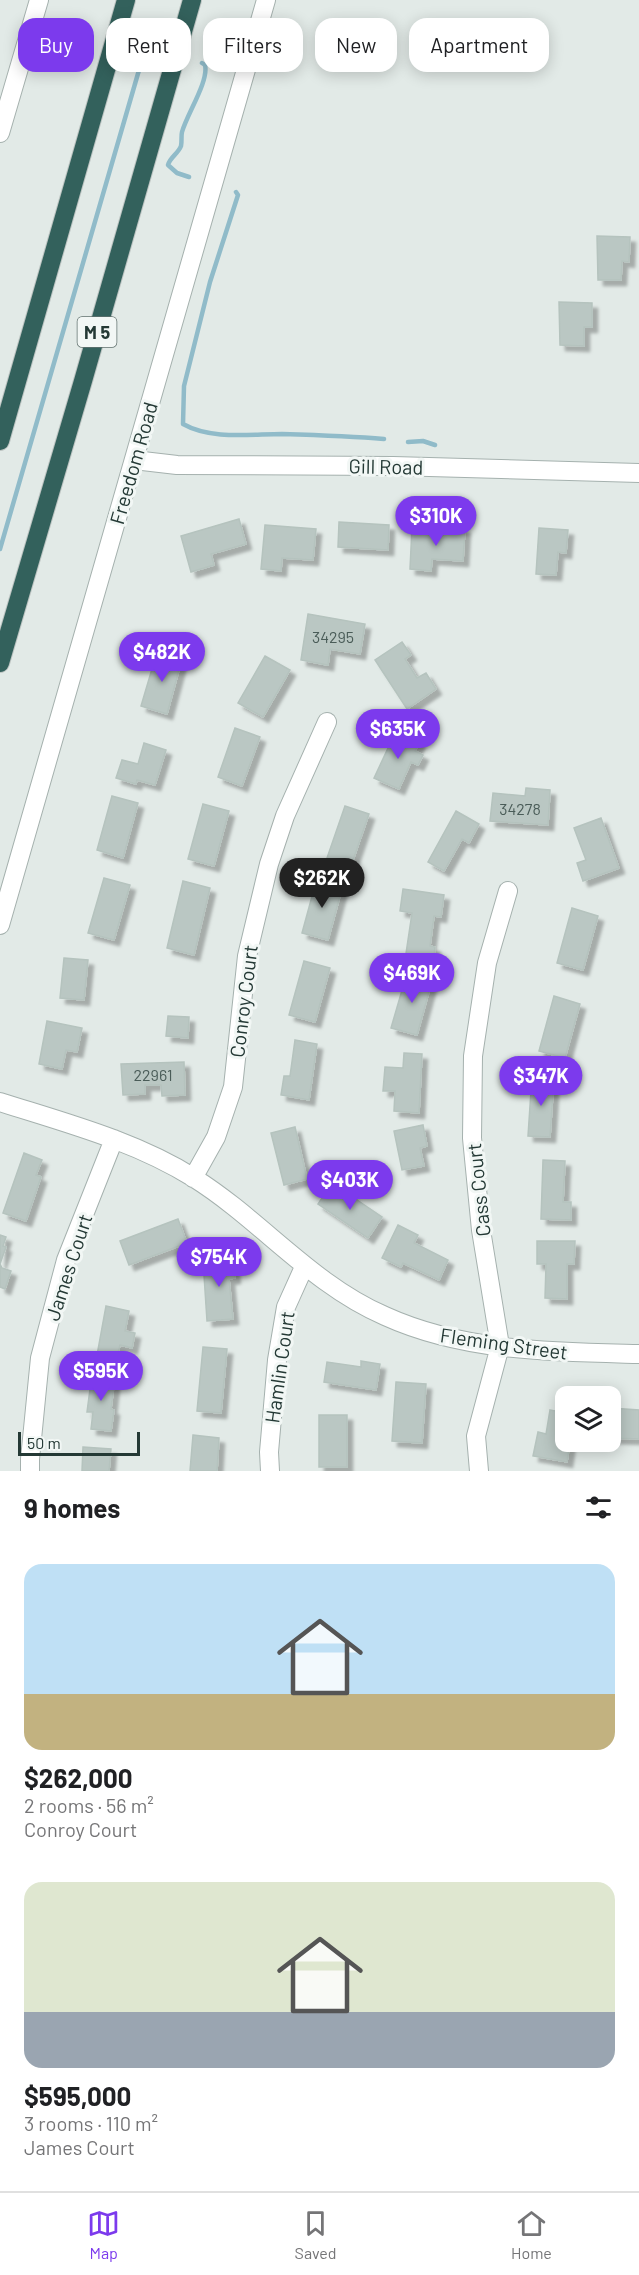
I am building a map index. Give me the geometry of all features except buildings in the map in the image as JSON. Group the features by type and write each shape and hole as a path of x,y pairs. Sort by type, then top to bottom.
{"highway":[{"path":"0,441 126,0"},
{"name":"M 5","path":"0,663 192,0"}],"street":[{"path":"0,133 39,0"},
{"name":"Freedom Road","path":"0,925 266,0"},
{"name":"Gill Road","path":"134,460 177,465 393,466 639,473"},
{"name":"Conroy Court","path":"193,1178 216,1137 233,1087 247,956 269,864 285,816 327,722"},
{"name":"Cass Court","path":"500,1346 480,1218 472,1138 473,1056 488,963 508,891"},
{"name":"Fleming Street","path":"0,1102 114,1139 154,1156 225,1199 304,1267 383,1316 423,1331 500,1346 567,1353 639,1354"},
{"name":"James Court","path":"30,1471 40,1358 66,1260 114,1139"},
{"name":"Hamlin Court","path":"270,1471 269,1452 277,1360 286,1307 304,1267"},
{"path":"478,1471 476,1436 500,1346"}],"waterway":[{"path":"189,177 177,173 168,165 181,146 182,132 204,80 205,65 202,63"},
{"path":"0,549 138,72"},
{"path":"236,192 238,195 210,282 184,386 183,424 218,434 282,434 384,439"},
{"path":"408,442 423,441 435,445"}]}
